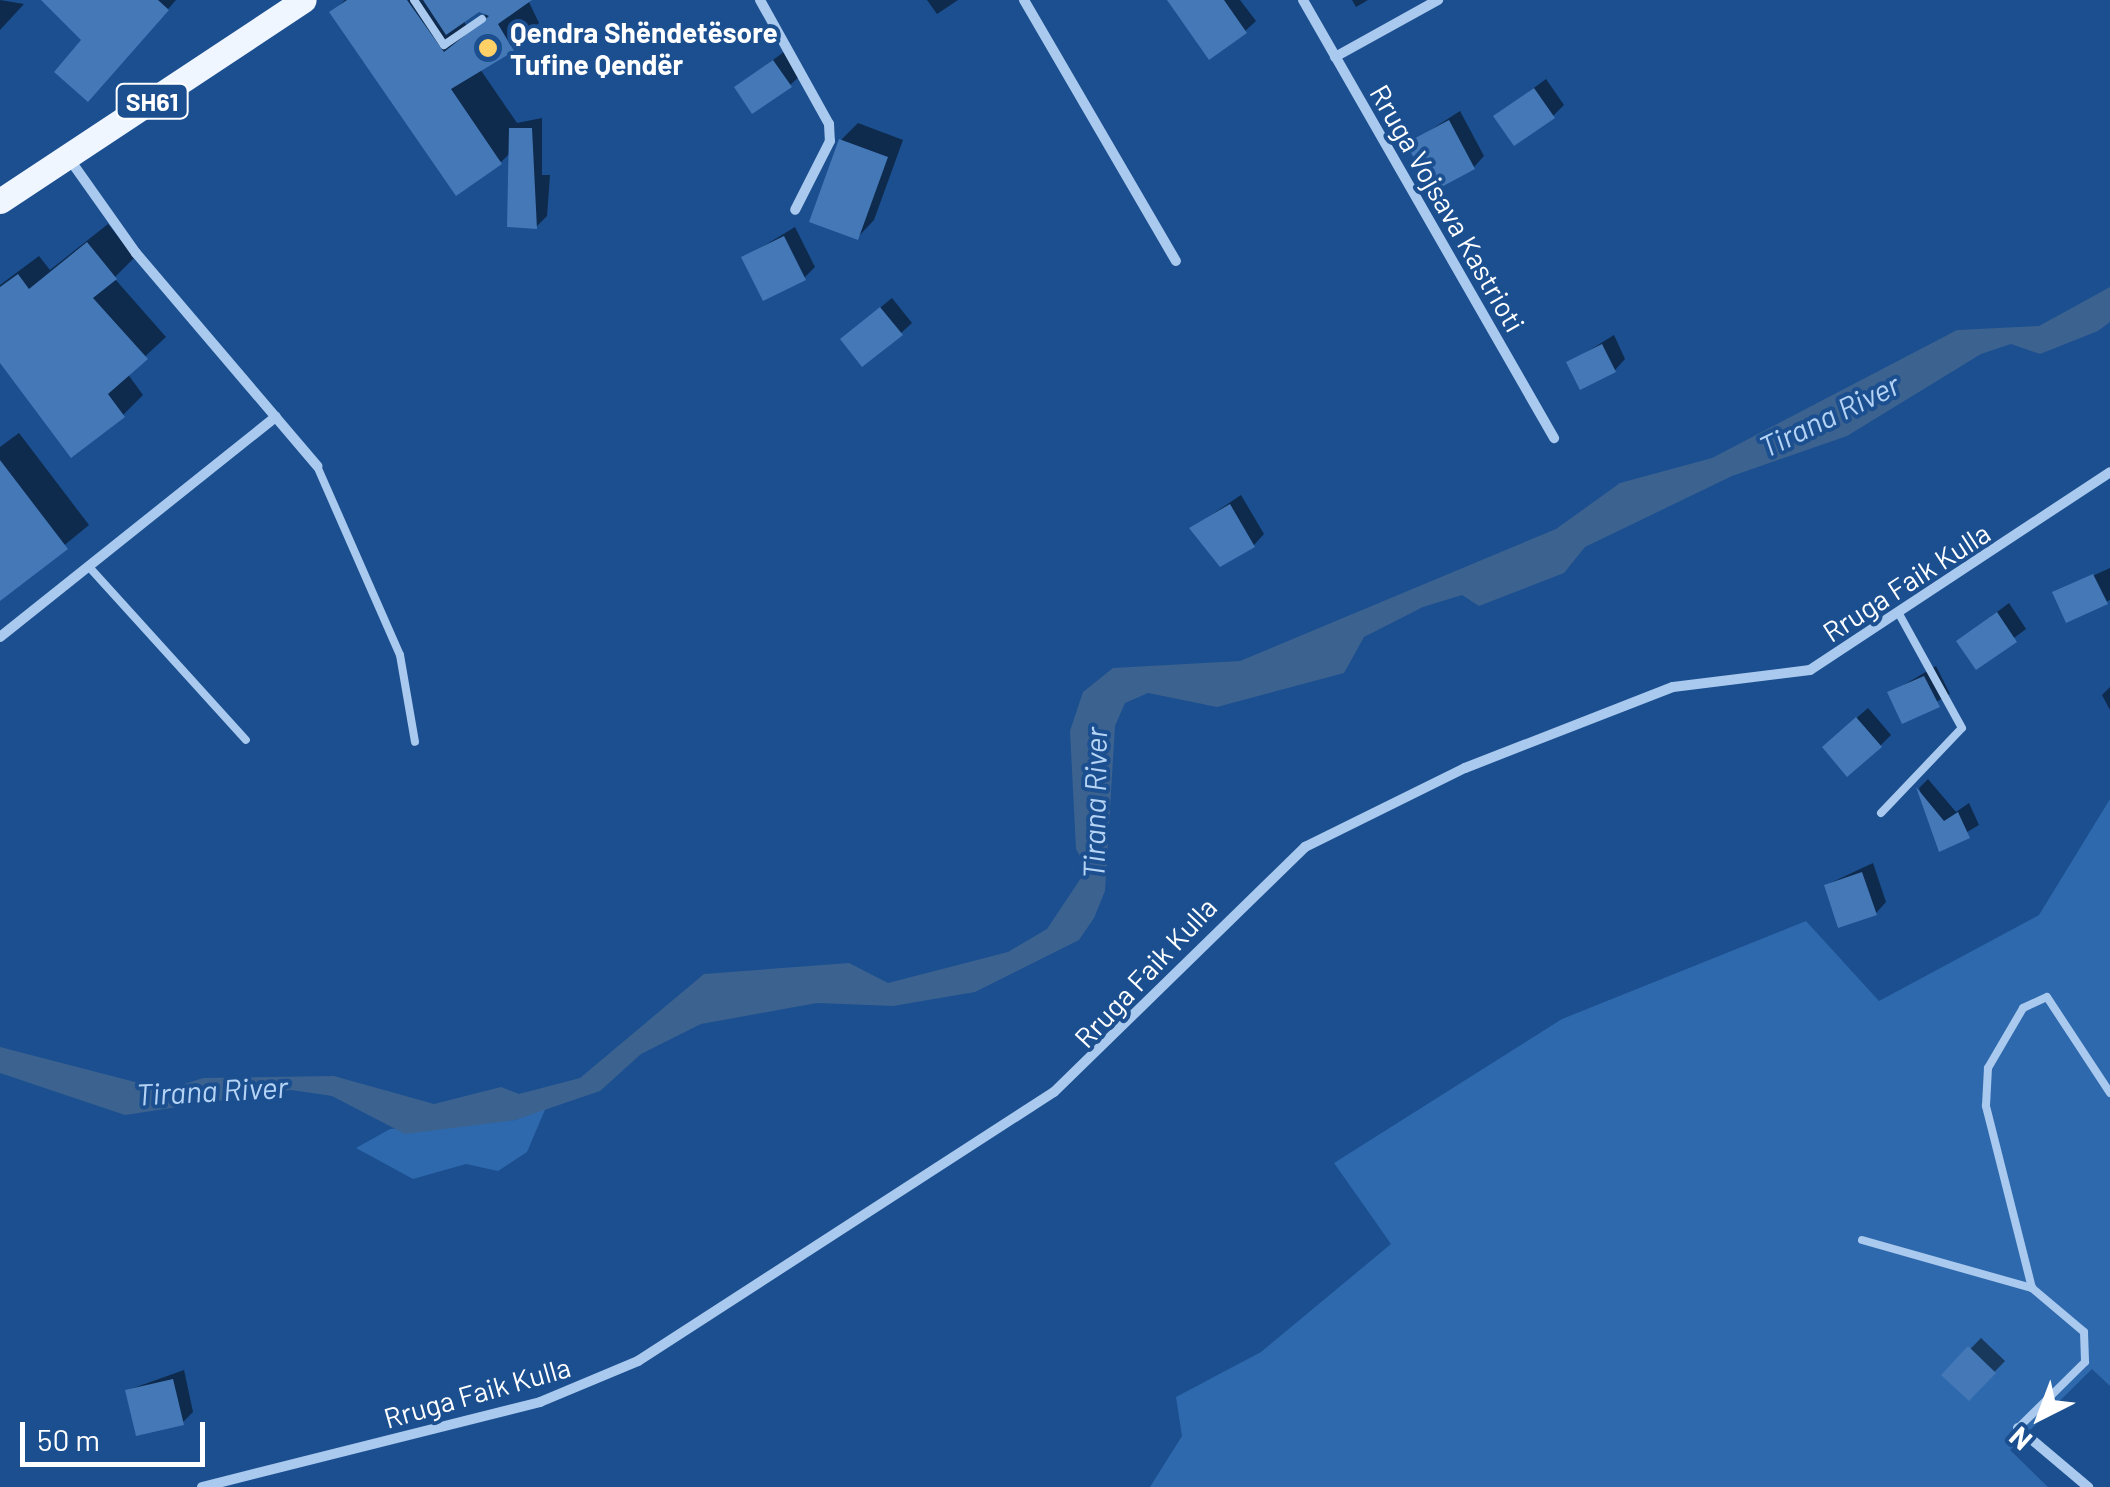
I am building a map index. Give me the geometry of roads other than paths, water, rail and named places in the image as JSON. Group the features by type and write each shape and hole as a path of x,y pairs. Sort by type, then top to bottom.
{"main road":[{"name":"SH61","path":"0,201 304,0"}],"street":[{"path":"760,0 829,124 830,140 794,210"},
{"path":"1024,0 1176,261"},
{"name":"Rruga Vojsava Kastrioti","path":"1303,0 1554,438"},
{"path":"1336,57 1438,0"},
{"path":"68,156 136,253 317,466"},
{"path":"0,637 276,417"},
{"name":"Rruga Faik Kulla","path":"202,1487 540,1402 638,1362 1054,1092 1305,847 1465,768 1673,687 1810,670 2110,472"},
{"path":"2018,1428 2088,1487"}],"lane":[{"path":"414,0 444,45 482,18"},
{"path":"317,466 400,656 415,742"},
{"path":"90,568 246,740"},
{"path":"1881,813 1962,728 1899,614"},
{"path":"2032,1288 1986,1106 1988,1068 2023,1008 2047,997 2110,1093"},
{"path":"1862,1240 2032,1288 2091,1344 2018,1428"}],"water":[{"name":"Tirana River","path":"2110,287 2110,322 2098,331 2040,354 2011,344 1981,354 1847,436 1732,476 1585,547 1564,573 1479,606 1462,595 1423,607 1364,637 1344,673 1217,707 1148,693 1125,703 1115,726 1105,891 1094,918 1079,940 975,992 893,1006 817,1003 701,1024 641,1054 600,1091 515,1120 405,1134 332,1096 291,1090 125,1115 0,1073 0,1047 166,1090 203,1078 334,1076 434,1104 501,1087 519,1094 580,1078 704,974 849,963 888,983 1008,952 1047,929 1087,869 1076,849 1070,731 1083,692 1113,668 1240,661 1556,529 1620,483 1712,458 1957,330 2039,326"}],"place":[{"name":"Qendra Shëndetësore Tufine Qendër","path":"488,48"}]}
